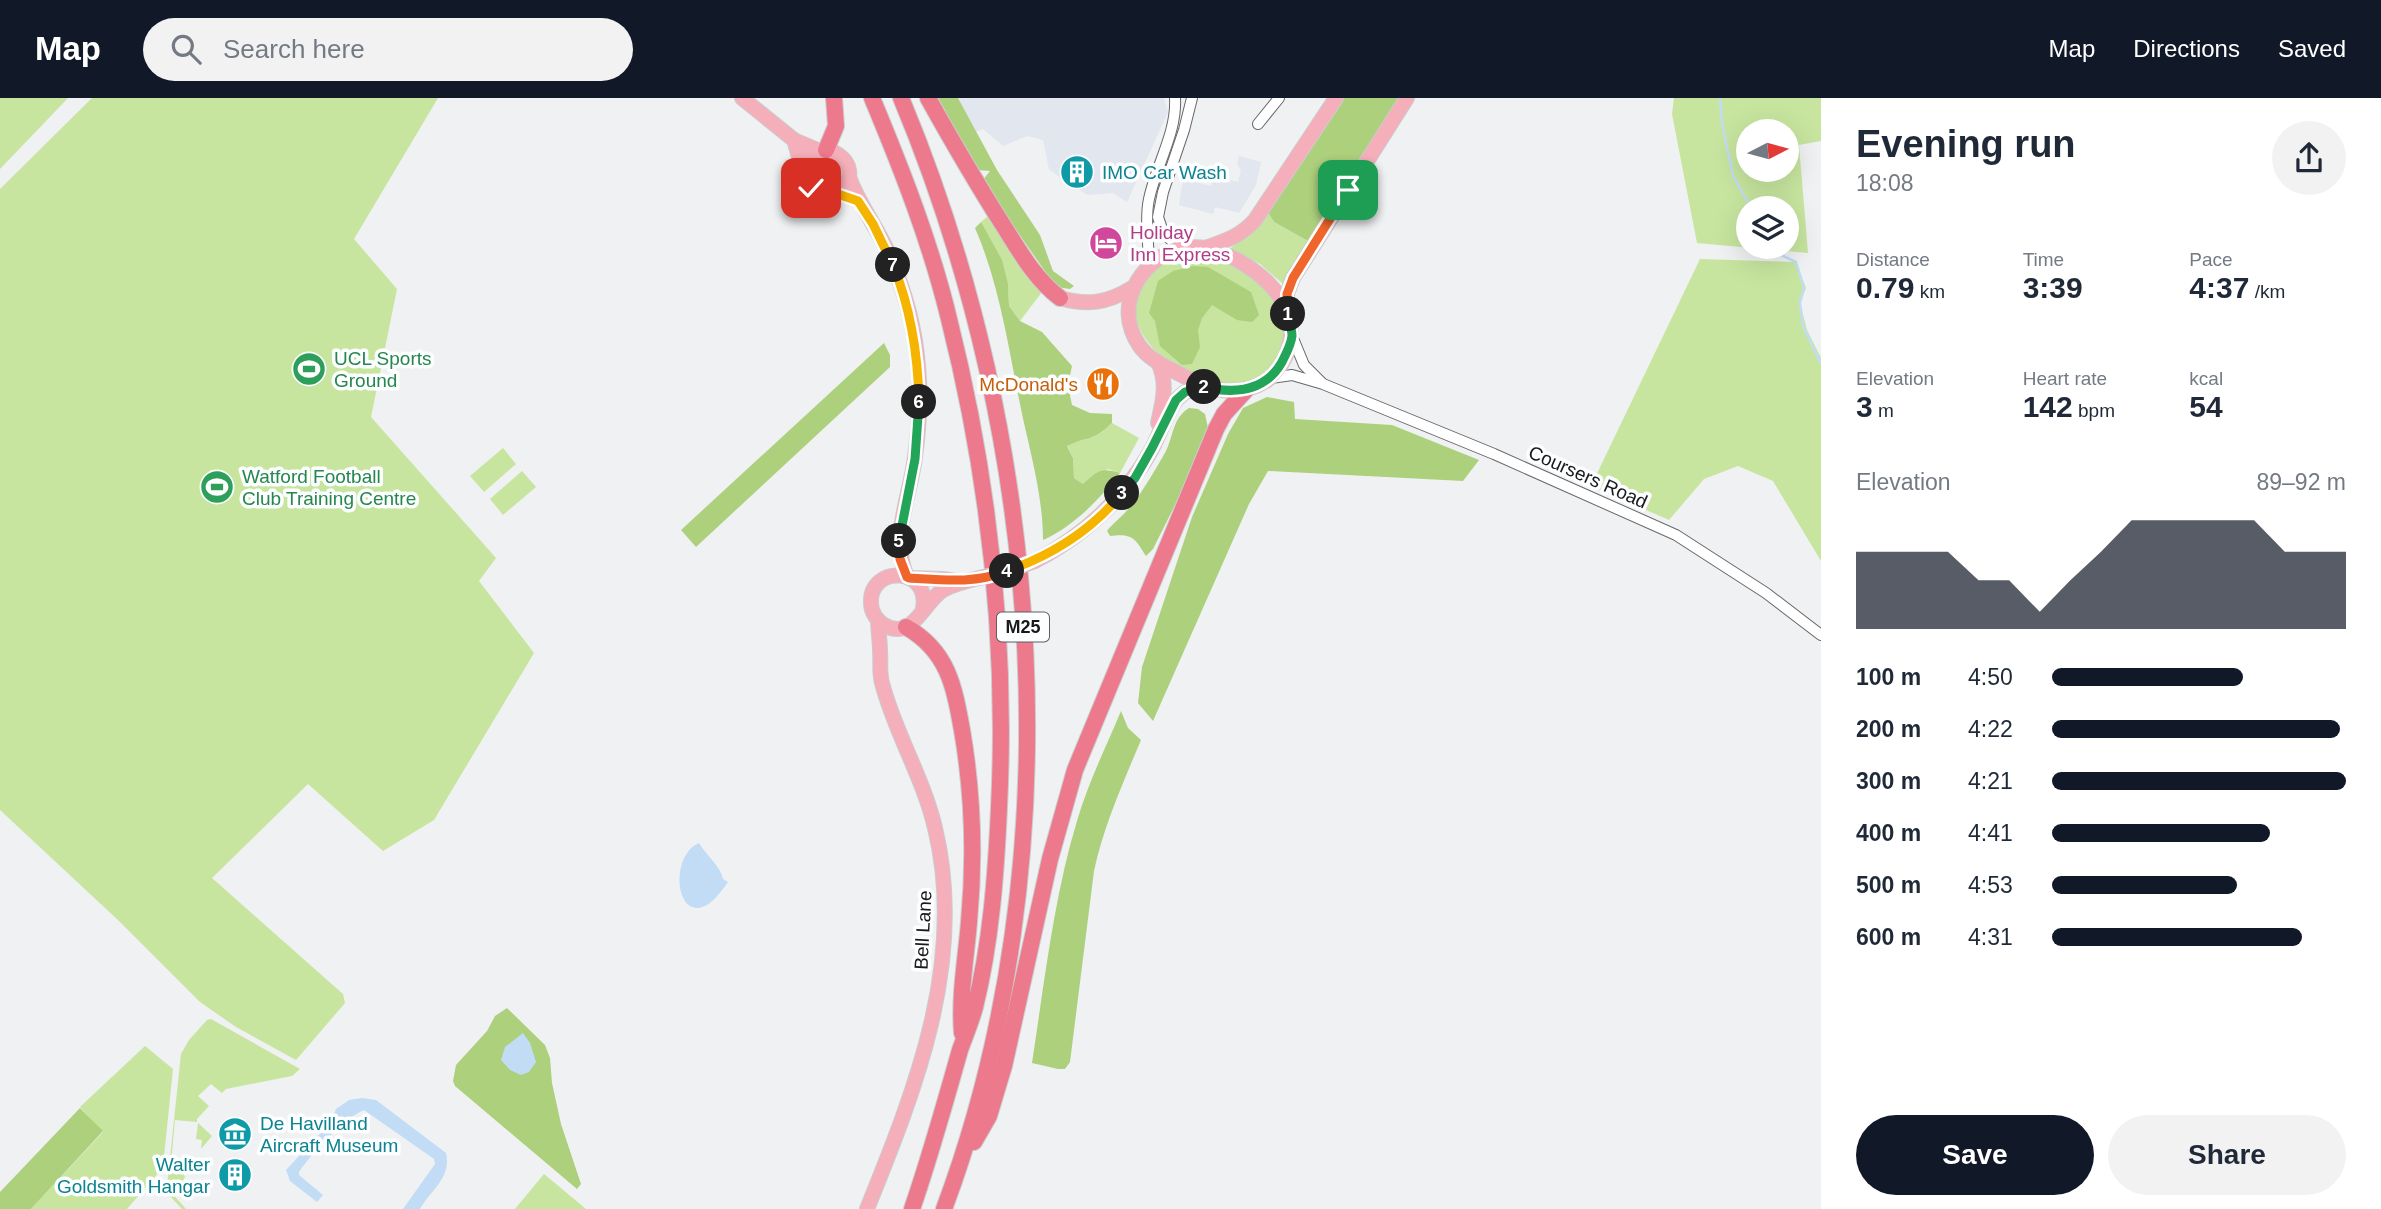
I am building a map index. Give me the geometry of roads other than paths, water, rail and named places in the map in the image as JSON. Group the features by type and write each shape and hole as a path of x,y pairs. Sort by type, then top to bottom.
{"highway":[{"path":"823,151 836,126 834,98"},
{"name":"M25","path":"872,98 901,167 949,318 963,380 987,517 998,628 1001,706 997,855 988,935 975,1007 912,1209"},
{"name":"M25","path":"901,98 950,229 988,376 1002,447 1014,535 1027,684 1024,824 1010,960 978,1107 961,1166 944,1209"},
{"path":"928,98 1019,251 1037,277 1060,298"},
{"name":"M25","path":"961,1166 989,1116 1004,1066 1050,859 1074,770 1216,429 1224,415 1246,390"},
{"name":"M25","path":"905,628 917,634 934,649 946,667 957,699 965,743 973,865 960,1003 962,1043"}],"main road":[{"path":"742,98 794,141 823,151 833,151 844,158 858,201 885,247 902,290 918,366 919,408 915,459 898,547 872,595 873,612 878,620 892,628 905,628"},
{"path":"1060,298 1081,303 1114,299 1132,288 1148,265 1179,248 1205,248 1239,234 1255,220 1336,98"},
{"path":"1132,288 1130,324 1138,344 1158,362 1203,387 1230,391 1246,390 1271,377 1287,353 1292,336 1287,294 1293,278 1407,98"},
{"path":"794,141 808,183 816,192 835,193 858,201"},
{"path":"805,171 810,159 823,151"},
{"path":"835,193 846,184 849,177"},
{"path":"1205,248 1231,258 1259,274 1276,291 1287,308"},
{"path":"1152,448 1165,388 1158,362"},
{"path":"881,651 914,623 943,590 961,582 1001,573 1035,561 1060,548 1108,510 1135,478 1176,400 1185,392 1203,387"},
{"path":"898,547 908,578 919,586 922,593 923,610"},
{"path":"881,581 896,575 961,582"},
{"name":"Bell Lane","path":"867,1209 920,1072 936,1001 945,935 944,878 935,828 924,790 882,686 878,620"}],"street":[{"path":"1148,265 1147,212 1155,173 1174,119 1175,98"},
{"path":"1179,248 1163,232 1158,217 1192,98"},
{"path":"1258,124 1279,98"},
{"name":"Coursers Road","path":"1292,336 1304,365 1322,384"},
{"name":"Coursers Road","path":"1271,377 1292,375 1322,384 1494,454 1676,535 1766,593 1821,635"}],"water":[{"path":"699,843 723,879 728,882 710,903 698,908 690,906 683,898 680,874 689,850"},
{"path":"523,1033 530,1043 536,1062 529,1072 521,1075 510,1070 501,1060 505,1047"},
{"path":"349,1100 376,1100 446,1153 447,1162 443,1176 420,1209 403,1209 435,1164 434,1159 364,1110 328,1137 299,1172 299,1175 323,1195 317,1202 290,1181 286,1170 331,1122 336,1109"}],"waterway":[{"path":"1720,98 1722,124 1733,176 1744,196"},
{"path":"1790,259 1796,262 1804,288 1800,303 1803,326 1821,364"}],"place":[{"name":"IMO Car Wash","path":"1077,172"},
{"name":"Holiday Inn Express","path":"1106,243"},
{"name":"UCL Sports Ground","path":"309,369"},
{"name":"McDonald's","path":"1103,384"},
{"name":"Watford Football Club Training Centre","path":"217,487"},
{"name":"De Havilland Aircraft Museum","path":"235,1134"},
{"name":"Walter Goldsmith Hangar","path":"235,1175"}]}
